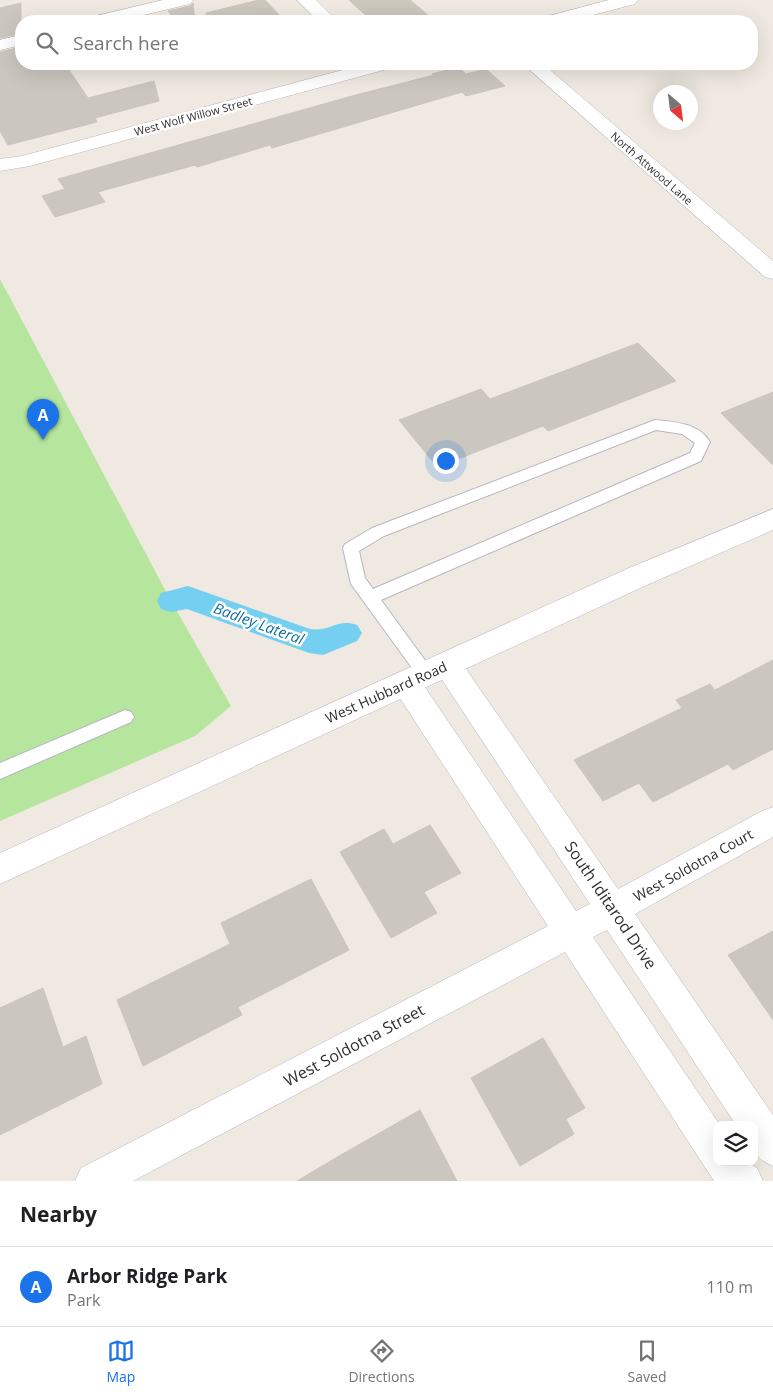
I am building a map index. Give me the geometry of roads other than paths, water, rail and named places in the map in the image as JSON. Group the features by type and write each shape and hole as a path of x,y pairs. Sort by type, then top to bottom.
{"street":[{"path":"123,15 184,0"},
{"path":"306,0 322,15"},
{"path":"573,15 629,0"},
{"path":"0,45 15,41"},
{"name":"West Wolf Willow Street","path":"0,165 23,162 358,70"},
{"name":"North Attwood Lane","path":"539,70 773,272"},
{"name":"West Hubbard Road","path":"0,869 640,576 773,519"},
{"path":"426,674 570,932 713,1147"},
{"name":"South Iditarod Drive","path":"426,674 613,909 773,1147"},
{"name":"West Soldotna Court","path":"613,909 773,821"},
{"name":"West Soldotna Street","path":"94,1181 613,909"},
{"path":"726,1166 732,1175 744,1181"}],"lane":[{"path":"370,596 696,458 703,442 686,429 655,425 378,532 351,548 357,580 426,674"},
{"path":"0,771 125,717"}],"waterway":[{"name":"Badley Lateral","path":"171,601 188,597 309,641 323,643 347,633"}],"place":[{"name":"Arbor Ridge Park","path":"43,440"}]}
